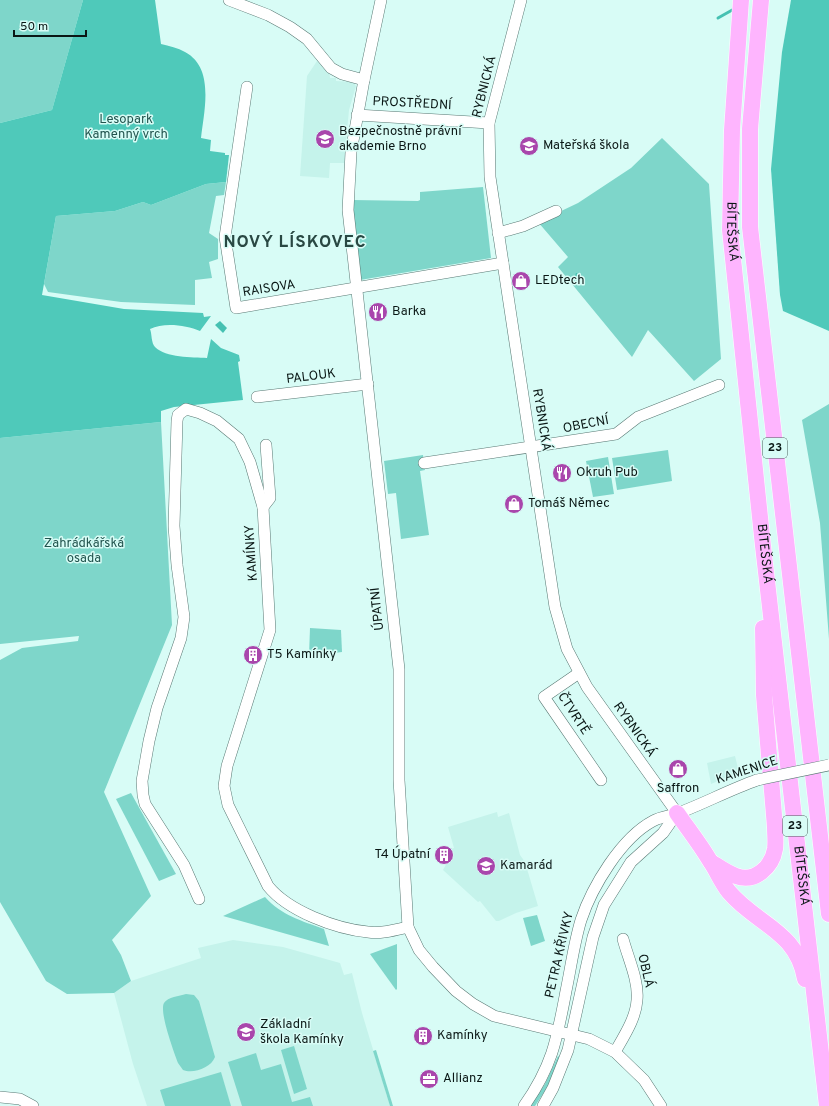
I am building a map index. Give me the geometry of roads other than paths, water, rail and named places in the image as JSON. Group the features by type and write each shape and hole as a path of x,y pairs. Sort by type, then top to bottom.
{"highway":[{"name":"BÍTEŠSKÁ","path":"741,0 732,130 730,230 763,546 826,1099"},
{"name":"BÍTEŠSKÁ","path":"761,5 750,129 750,227 828,893 829,914"},
{"path":"711,862 737,877 752,877 761,873 767,866 775,849 775,827 764,695 763,546"},
{"path":"677,813 711,862 728,891 741,904 780,932 792,945 797,954 803,970 812,1040 826,1099"}],"street":[{"path":"229,0 268,15 290,26 307,40 331,68 342,74 364,80"},
{"name":"ÚPATNÍ","path":"381,0 357,115 351,152 348,210 399,669 399,780 408,927"},
{"name":"RYBNICKÁ","path":"521,0 489,123 490,177 555,607 567,649 586,687 677,813"},
{"name":"RAISOVA","path":"247,87 225,237 236,308 356,289 503,263"},
{"name":"PROSTŘEDNÍ","path":"357,115 489,123"},
{"path":"498,233 523,226 556,211"},
{"name":"PALOUK","path":"257,397 368,384"},
{"name":"OBECNÍ","path":"424,462 531,448 616,434 638,418 719,385"},
{"name":"KAMÍNKY","path":"199,899 184,866 145,804 142,781 157,708 183,627 184,610 177,564 174,526 176,431 178,416 182,411 190,409 228,429 239,439 250,462 263,507 270,630 227,766 224,786 228,805 268,886 277,897 287,904 334,924 368,932 380,932 408,927"},
{"path":"263,507 270,498 266,445"},
{"name":"ČTVRTĚ","path":"579,673 544,697 601,780"},
{"name":"KAMENICE","path":"677,813 757,780 829,765"},
{"path":"543,1106 561,1072 572,1035 593,937 604,905 631,862 663,833 677,813"},
{"name":"PETRA KŘIVKY","path":"524,1106 537,1089 547,1070 559,1031 579,927 594,891 619,852 634,837 653,821 677,813"},
{"path":"408,927 420,950 433,967 456,990 473,1004 494,1016 589,1039 615,1052 644,1080 661,1106"},
{"name":"OBLÁ","path":"615,1052 632,1019 637,1001 635,981 623,939"},
{"path":"0,1097 14,1098 33,1106"}],"waterway":[{"path":"718,18 734,9"}],"place":[{"name":"Bezpečnostně právní akademie Brno","path":"325,139"},
{"name":"Mateřská škola","path":"529,146"},
{"name":"LEDtech","path":"521,281"},
{"name":"Barka","path":"378,312"},
{"name":"Okruh Pub","path":"562,473"},
{"name":"Tomáš Němec","path":"514,504"},
{"name":"T5 Kamínky","path":"253,655"},
{"name":"Saffron","path":"678,769"},
{"name":"T4 Úpatní","path":"444,855"},
{"name":"Kamarád","path":"486,866"},
{"name":"Základní škola Kamínky","path":"246,1032"},
{"name":"Kamínky","path":"423,1036"},
{"name":"Allianz","path":"429,1079"}],"district":[{"name":"NOVÝ LÍSKOVEC","path":"295,243"}],"park label":[{"name":"Lesopark Kamenný vrch","path":"126,128"},
{"name":"Zahrádkářská osada","path":"84,552"}]}
